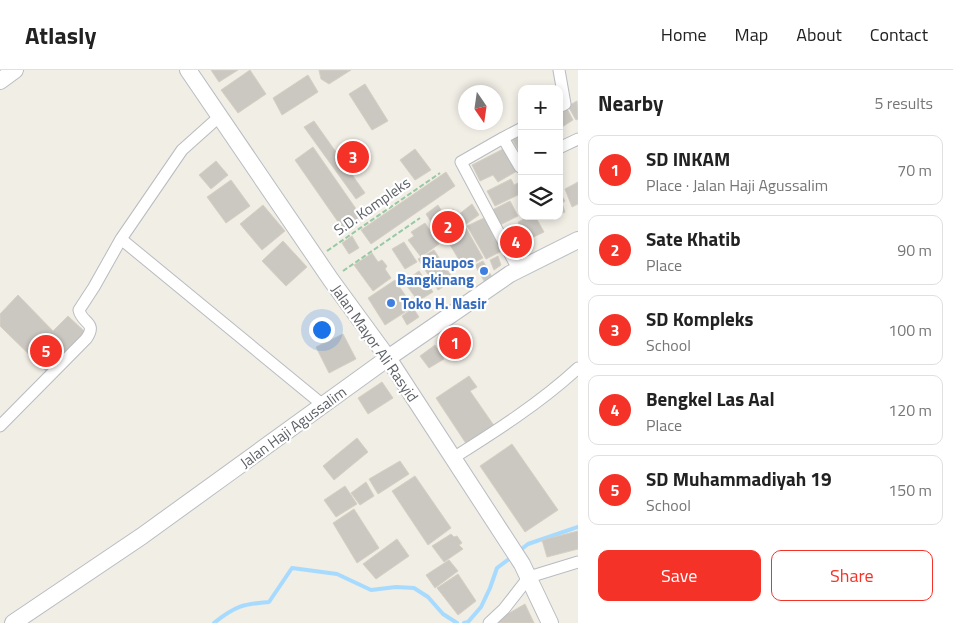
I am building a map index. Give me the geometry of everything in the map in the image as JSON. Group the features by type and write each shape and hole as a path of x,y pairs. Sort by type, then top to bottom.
{"street":[{"path":"0,81 15,70"},
{"name":"Jalan Mayor Ali Rasyid","path":"188,70 331,280 388,358 511,546 550,623"},
{"path":"559,70 562,85"},
{"path":"563,93 565,104 563,105"},
{"path":"0,426 91,332 89,324 82,318 79,310 121,239 182,150 220,116"},
{"path":"518,130 461,162 518,269"},
{"path":"503,138 518,164"},
{"path":"563,146 578,139"},
{"path":"121,239 323,405"},
{"name":"Jalan Haji Agussalim","path":"13,623 142,536 388,358 518,269 578,240"},
{"path":"453,458 493,433 559,386 578,368"},
{"path":"489,623 504,609 525,571 578,562"}],"path":[{"name":"S.D. Kompleks","path":"317,258 440,173"},
{"path":"331,280 420,218"}],"building":[{"path":"211,70 238,70 219,82"},
{"path":"250,70 266,94 238,113 221,90"},
{"path":"319,70 351,70 329,84 321,79"},
{"path":"308,75 318,92 282,115 273,98"},
{"path":"365,84 388,121 372,130 349,94"},
{"path":"577,101 578,119 576,120 568,106"},
{"path":"565,105 573,120 563,126 563,106"},
{"path":"314,121 365,193 356,199 304,127"},
{"path":"518,132 518,149 510,136"},
{"path":"313,147 361,216 343,229 295,160"},
{"path":"415,149 431,170 415,180 400,160"},
{"path":"503,149 517,171 498,182 493,175 480,181 472,165"},
{"path":"216,161 228,175 211,189 199,175"},
{"path":"446,172 455,186 371,244 361,230"},
{"path":"511,179 514,185 518,183 518,195 495,206 487,191"},
{"path":"231,180 250,206 226,223 207,197"},
{"path":"578,182 578,204 572,207 565,189"},
{"path":"510,201 518,216 498,226 490,211"},
{"path":"472,204 479,215 443,240 426,214 438,205 444,215 453,209 458,215"},
{"path":"263,205 285,231 262,250 240,224"},
{"path":"484,218 502,251 486,259 467,226"},
{"path":"522,220 537,220 544,232 527,240 518,222"},
{"path":"425,223 439,244 421,257 408,240 414,236 411,232"},
{"path":"466,228 483,258 464,268 447,240"},
{"path":"522,232 527,243 511,252 506,241"},
{"path":"352,236 359,248 349,254 342,243"},
{"path":"283,241 307,267 286,286 262,261"},
{"path":"404,242 417,262 405,269 392,249"},
{"path":"434,250 454,280 438,290 418,259"},
{"path":"372,253 378,262 382,260 387,266 385,269 391,278 373,291 354,265"},
{"path":"498,256 501,265 494,270 490,260"},
{"name":"Riaupos Bangkinang","path":"483,261 492,277 484,281 475,265"},
{"path":"419,271 433,292 418,301 404,282"},
{"name":"Toko H. Nasir","path":"395,280 413,307 385,325 368,298"},
{"path":"18,295 53,331 68,316 85,332 46,371 0,326 0,314"},
{"path":"413,308 419,317 407,325 402,316"},
{"path":"457,330 468,344 451,355 441,343"},
{"path":"343,334 356,359 329,373 316,347"},
{"path":"435,345 444,359 429,368 420,356"},
{"path":"469,376 477,387 470,391 495,427 467,445 436,398"},
{"path":"382,382 393,398 368,414 358,398"},
{"path":"357,438 368,452 334,480 323,466"},
{"path":"512,444 558,510 525,532 480,466"},
{"path":"400,461 409,474 378,494 369,479"},
{"path":"415,476 451,528 428,545 392,491"},
{"path":"366,482 374,496 360,505 351,493"},
{"path":"345,486 357,504 336,517 324,500"},
{"path":"354,509 379,548 357,563 333,523"},
{"path":"578,531 578,549 547,557 542,540"},
{"path":"451,534 454,537 457,536 462,543 459,545 463,549 444,562 432,546"},
{"path":"397,539 409,556 376,579 363,564"},
{"path":"449,560 458,571 435,588 426,575"},
{"path":"458,574 476,601 458,615 437,588"},
{"path":"525,604 534,623 498,623 497,620"}],"waterway":[{"path":"518,552 528,544 578,527"},
{"path":"464,623 468,622 481,607 497,568 513,556"},
{"path":"214,623 240,607 269,602 292,568 337,574 371,590 396,587 414,588 428,597 443,614 457,623"}],"place":[{"name":"SD Kompleks","path":"353,157"},
{"name":"Sate Khatib","path":"448,227"},
{"name":"Bengkel Las Aal","path":"516,242"},
{"name":"Riaupos Bangkinang","path":"484,271"},
{"name":"Toko H. Nasir","path":"391,303"},
{"name":"SD INKAM","path":"455,343"},
{"name":"SD Muhammadiyah 19","path":"46,351"}]}
